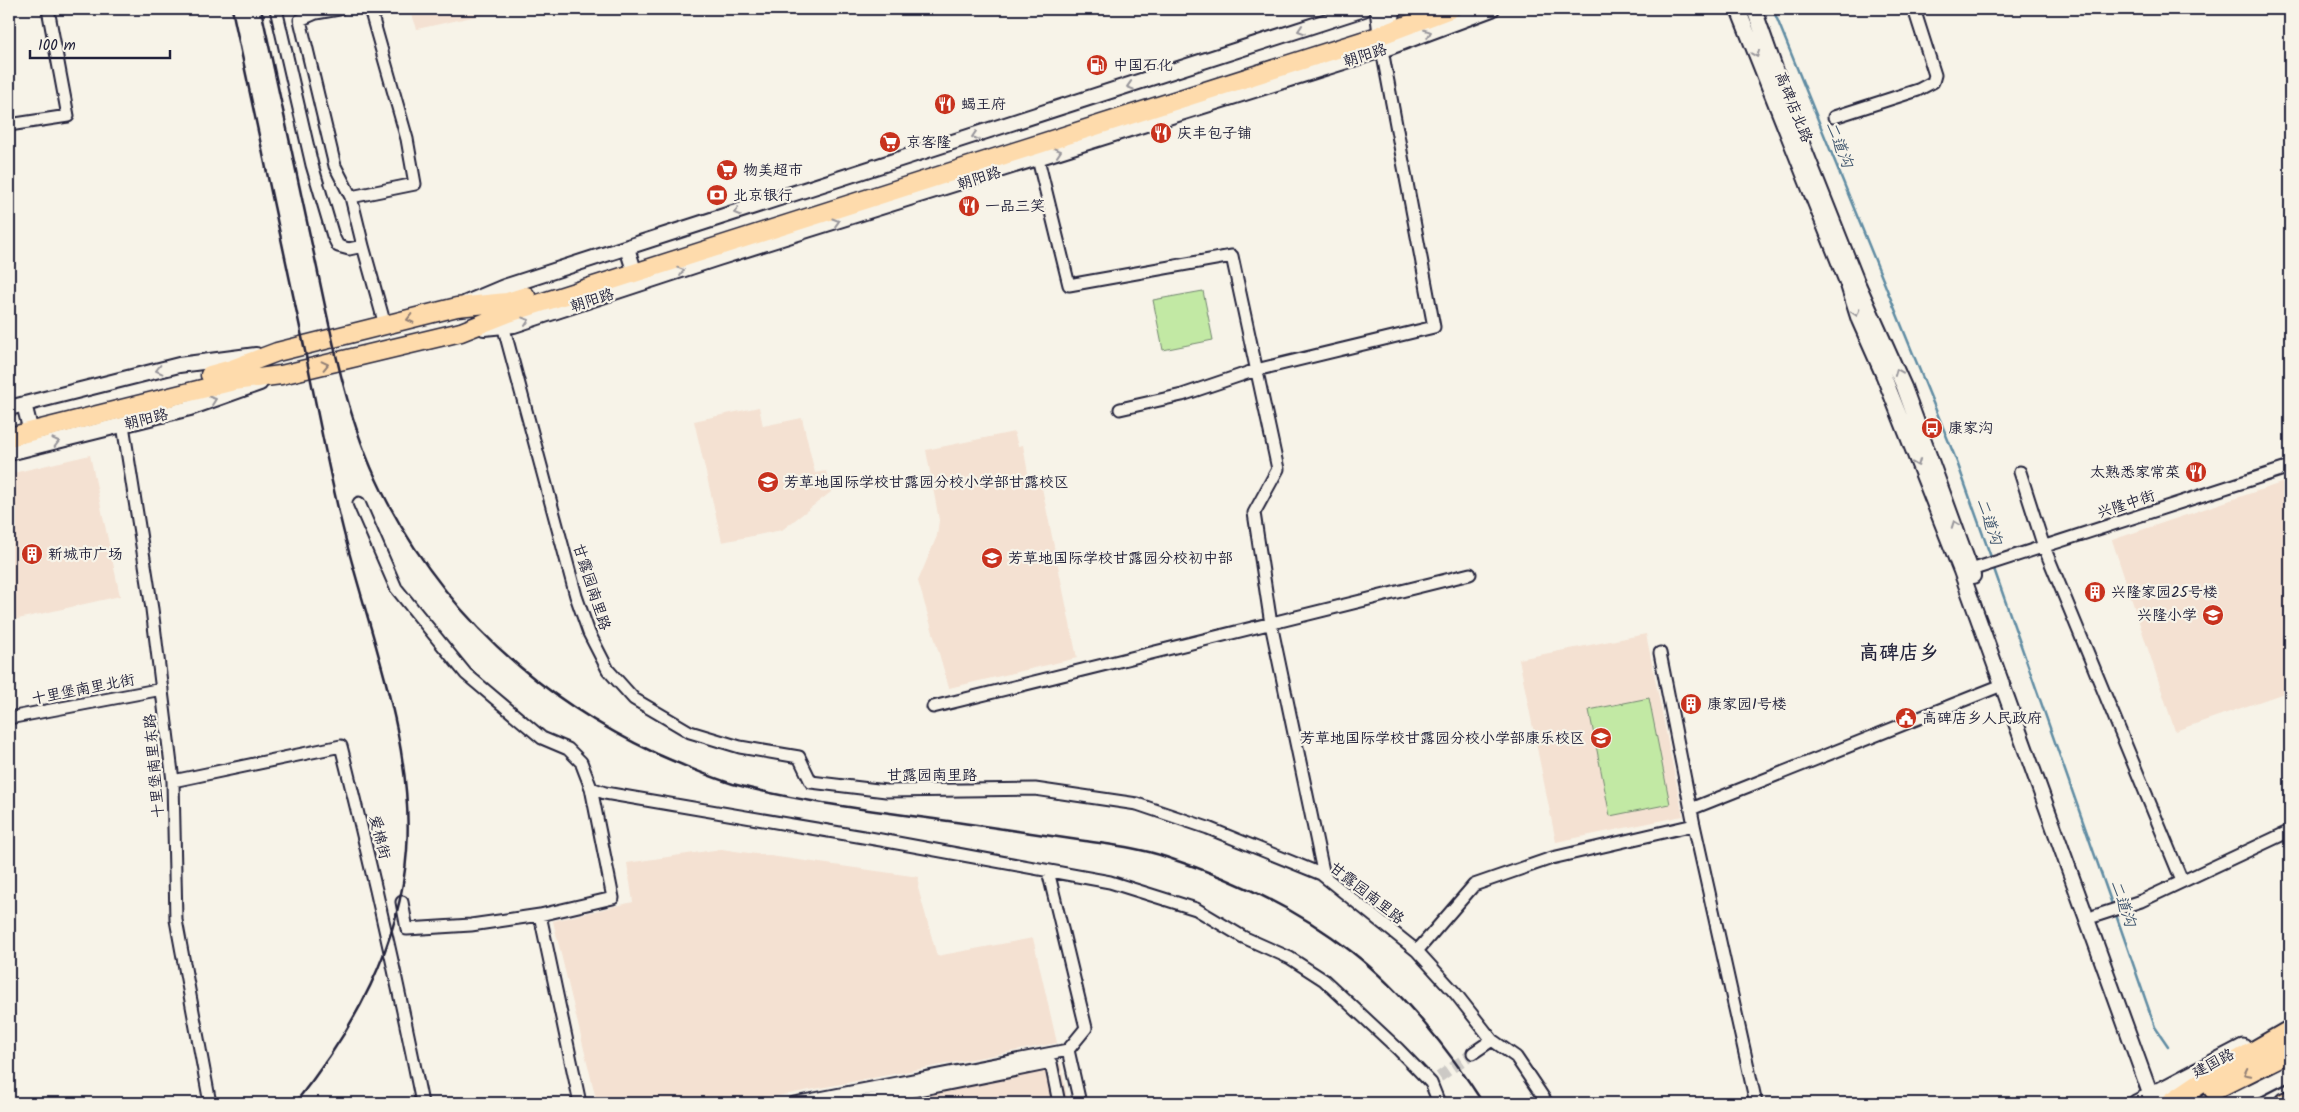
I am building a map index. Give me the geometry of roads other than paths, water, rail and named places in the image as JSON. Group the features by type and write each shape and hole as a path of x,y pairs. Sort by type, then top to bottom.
{"highway":[{"name":"朝阳路","path":"1385,25 1416,9"},
{"name":"朝阳路","path":"9,437 29,426 232,369 277,352 457,307 507,302 633,267 1385,25 1450,9"},
{"name":"朝阳路","path":"9,425 29,426 234,381 281,375 461,332 633,267"},
{"path":"2160,1097 2202,1082 2290,1031"},
{"path":"2186,1103 2290,1051"},
{"path":"2285,1103 2290,1101"}],"main road":[{"name":"建国路","path":"2136,1103 2160,1097 2290,1023"}],"street":[{"path":"9,126 68,116 48,9"},
{"path":"276,9 312,165 333,236 338,246 343,248 349,249 363,246"},
{"path":"339,9 316,13 300,20 335,166 351,197 385,325"},
{"path":"351,197 415,184 407,139 370,9"},
{"name":"朝阳路","path":"461,332 514,325 633,267 1364,9"},
{"name":"朝阳路","path":"633,267 718,258 1038,159 1385,25 1492,9"},
{"name":"高碑店北路","path":"1738,9 1825,214"},
{"name":"高碑店北路","path":"1754,9 1825,214"},
{"path":"1834,117 1918,90 1933,82 1935,76 1914,9"},
{"path":"1120,409 1182,395 1256,370 1434,327 1385,25"},
{"path":"1038,159 1069,286 1232,256 1278,469 1254,514 1271,624 1324,876"},
{"path":"1825,214 1904,387 2101,914 2160,1097"},
{"path":"1825,214 1859,320 1883,374 1962,571 2002,685 2160,1097"},
{"name":"甘露园南里路","path":"503,325 576,596 589,633 608,670 634,700 690,732 740,747 799,757 811,782 886,791 1036,789 1137,804 1208,828 1324,876 1417,951 1456,994 1492,1040 1516,1057 1547,1103"},
{"name":"朝阳路","path":"9,408 29,426 123,425 190,408 281,375"},
{"name":"十里堡南里东路","path":"123,425 152,609 173,781 176,920 210,1103"},
{"name":"朝阳路","path":"9,453 29,426"},
{"name":"兴隆中街","path":"1973,570 2290,468"},
{"path":"2020,472 2044,546 2182,881"},
{"path":"359,503 396,588 466,674 542,738 568,750 581,762 591,788 613,898 540,915 470,925 407,929 402,902"},
{"path":"933,707 1470,574"},
{"path":"1660,654 1694,824 1756,1103"},
{"path":"1691,808 2002,685"},
{"name":"十里堡南里北街","path":"9,718 162,689"},
{"name":"爱棉街","path":"173,781 341,746 368,849 402,1001 422,1103"},
{"path":"591,788 624,796 1110,882 1196,909 1244,937 1290,958 1324,980 1398,1049 1435,1080 1439,1103"},
{"path":"1417,951 1474,885 1552,858 1694,824"},
{"path":"2101,914 2130,906 2290,830"},
{"path":"794,1103 1068,1050 1086,1028 1048,871"},
{"path":"540,915 580,1103"},
{"path":"1473,1053 1492,1040"},
{"path":"1068,1050 1080,1103"},
{"path":"854,1103 1051,1063 1059,1103"}],"waterway":[{"name":"二道沟","path":"1773,9 1957,462 1992,560"},
{"name":"二道沟","path":"1993,566 2113,907"},
{"name":"二道沟","path":"2115,912 2155,1027 2168,1046"}],"tunnel":[{"path":"1439,1077 1473,1053"}],"railway":[{"path":"232,9 337,504 387,686 396,726 403,767 407,809 407,850 403,886 395,920 384,953 355,1016 295,1103"},
{"path":"261,9 337,358 344,388 363,447 388,503 412,544 439,583 469,618 502,651 574,708 614,732 666,758 733,784 793,798 1136,849 1190,865 1263,896 1331,936 1370,967 1424,1022 1456,1063 1483,1103"},
{"path":"2249,1103 2290,1082"}],"place":[{"name":"中国石化","path":"1097,65"},
{"name":"蝎王府","path":"945,104"},
{"name":"庆丰包子铺","path":"1161,133"},
{"name":"京客隆","path":"890,142"},
{"name":"物美超市","path":"727,170"},
{"name":"北京银行","path":"717,195"},
{"name":"一品三笑","path":"969,206"},
{"name":"康家沟","path":"1932,428"},
{"name":"太熟悉家常菜","path":"2196,472"},
{"name":"芳草地国际学校甘露园分校小学部甘露校区","path":"768,482"},
{"name":"新城市广场","path":"32,554"},
{"name":"芳草地国际学校甘露园分校初中部","path":"992,558"},
{"name":"兴隆家园25号楼","path":"2095,592"},
{"name":"兴隆小学","path":"2213,615"},
{"name":"康家园1号楼","path":"1691,704"},
{"name":"高碑店乡人民政府","path":"1906,718"},
{"name":"芳草地国际学校甘露园分校小学部康乐校区","path":"1601,738"}],"district":[{"name":"高碑店乡","path":"1899,652"}]}
